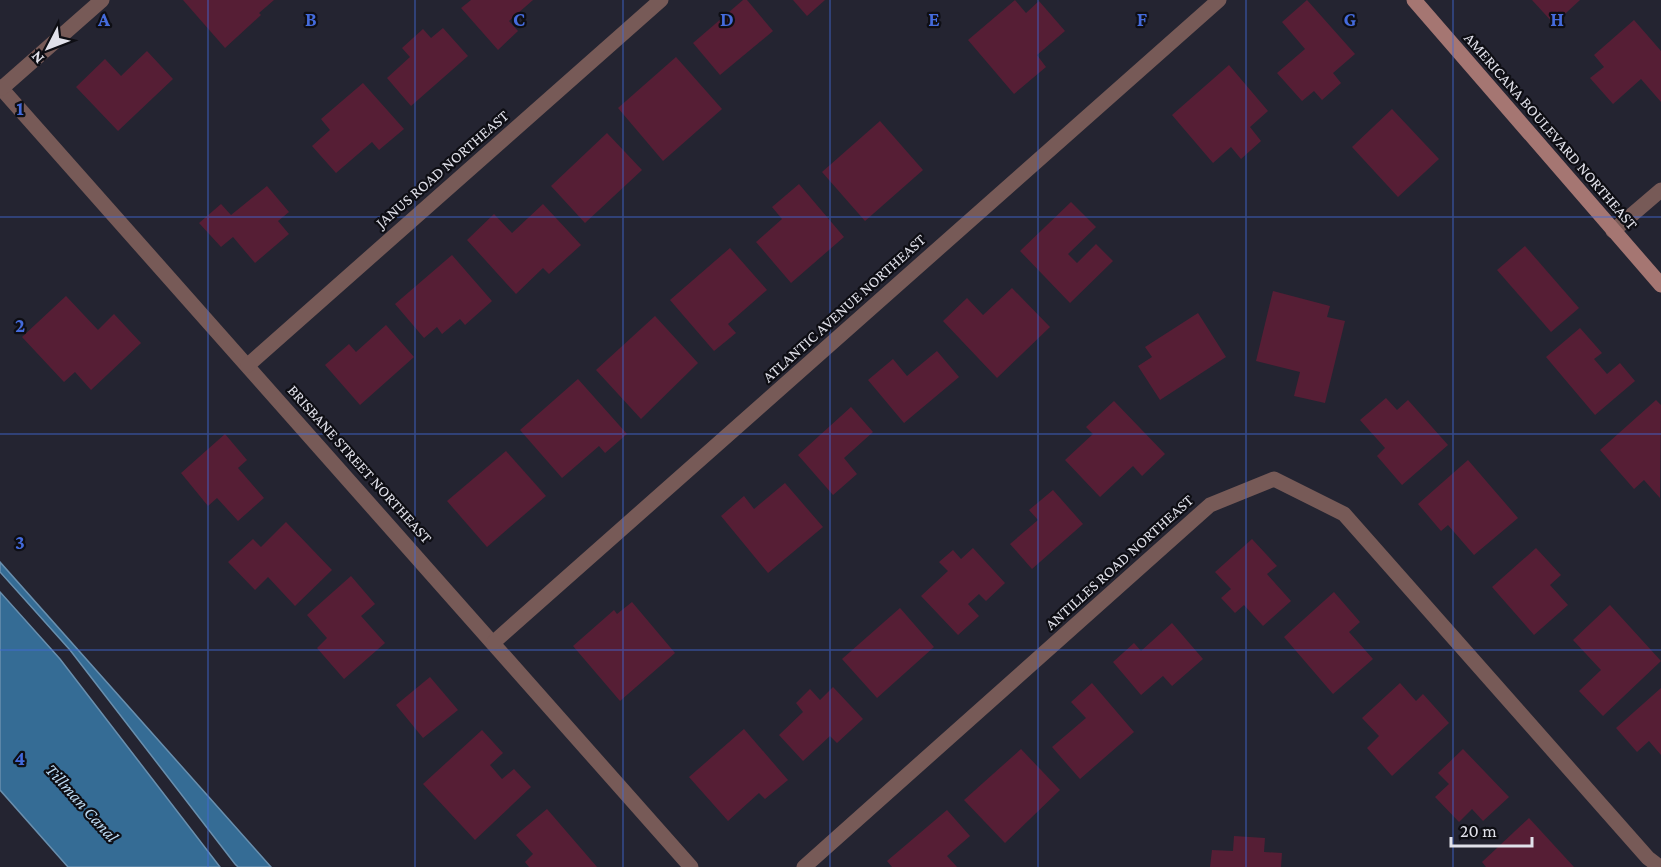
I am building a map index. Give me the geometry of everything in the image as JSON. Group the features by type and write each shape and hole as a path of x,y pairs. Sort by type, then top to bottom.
{"street":[{"path":"1,87 102,0"},
{"name":"JANUS ROAD NORTHEAST","path":"248,365 661,0"},
{"name":"ATLANTIC AVENUE NORTHEAST","path":"494,642 1219,0"},
{"name":"AMERICANA BOULEVARD NORTHEAST","path":"1414,0 1661,285"},
{"name":"BRISBANE STREET NORTHEAST","path":"1,87 691,867"},
{"path":"1613,231 1661,190"},
{"name":"ANTILLES ROAD NORTHEAST","path":"804,867 1210,505 1274,479 1344,514 1648,858 1660,867"}],"water":[{"path":"0,562 271,867 238,867 235,864 70,650 0,572"},
{"name":"Tillman Canal","path":"0,592 60,659 220,867 68,867 0,790"}],"building":[{"path":"183,0 274,0 225,48"},
{"path":"471,0 533,0 509,21 518,31 498,50 461,8"},
{"path":"743,0 747,0 773,31 720,75 693,43"},
{"path":"793,0 825,0 807,16"},
{"path":"1015,0 1026,13 1039,1 1065,31 1037,55 1046,67 1014,94 968,40"},
{"path":"1307,0 1355,54 1333,73 1341,83 1322,100 1314,91 1302,101 1277,73 1305,49 1282,22"},
{"path":"1532,0 1580,0 1554,24"},
{"path":"1634,20 1661,51 1661,102 1641,79 1613,104 1590,78 1604,67 1594,55"},
{"path":"443,28 468,56 411,106 387,78 410,57 402,48 423,29 431,38"},
{"path":"147,51 173,79 118,131 76,87 105,59 121,76"},
{"path":"676,57 722,109 663,161 618,108"},
{"path":"1229,65 1268,111 1250,127 1261,141 1241,159 1231,147 1213,163 1172,115"},
{"path":"363,83 404,129 379,150 372,142 336,173 312,146 330,130 321,119"},
{"path":"1392,109 1439,159 1398,197 1352,147"},
{"path":"880,121 923,170 865,221 822,172"},
{"path":"607,133 642,170 585,223 551,186"},
{"path":"799,184 844,237 791,283 756,242 782,219 772,207"},
{"path":"267,186 289,212 278,221 289,234 255,263 233,237 221,247 199,223 221,204 231,215"},
{"path":"1071,202 1096,227 1068,254 1077,263 1096,244 1113,261 1070,303 1020,251"},
{"path":"543,204 581,245 549,274 543,268 516,294 467,240 494,214 512,233"},
{"path":"1525,246 1579,308 1551,332 1497,270"},
{"path":"730,248 767,290 728,324 736,333 714,351 670,300"},
{"path":"452,255 492,301 465,325 460,319 442,334 437,327 424,338 395,304"},
{"path":"1012,288 1050,327 997,378 943,321 967,298 983,315"},
{"path":"1273,291 1330,306 1327,317 1345,321 1325,403 1294,396 1300,372 1256,361"},
{"path":"66,296 98,330 114,314 141,343 91,390 75,372 64,382 22,337"},
{"path":"1198,313 1226,357 1160,400 1138,366 1152,357 1145,347"},
{"path":"655,316 698,363 641,419 596,370"},
{"path":"386,325 414,357 360,405 325,365 349,344 356,352"},
{"path":"1580,328 1602,353 1594,359 1607,374 1620,363 1635,381 1595,415 1546,357"},
{"path":"937,351 959,377 904,423 868,380 893,359 907,376"},
{"path":"578,379 627,434 605,453 599,446 562,478 520,430"},
{"path":"1386,398 1397,410 1408,400 1448,445 1402,485 1377,456 1385,448 1360,420"},
{"path":"1656,400 1661,405 1660,498 1644,480 1634,489 1600,450"},
{"path":"1114,401 1165,454 1142,476 1133,466 1100,497 1065,460 1093,434 1086,427"},
{"path":"851,407 873,432 844,458 857,474 833,495 798,455"},
{"path":"225,434 247,460 238,468 264,498 238,521 217,498 208,506 181,473"},
{"path":"506,451 546,496 487,547 447,501"},
{"path":"1468,460 1518,518 1474,555 1448,525 1441,531 1418,504"},
{"path":"785,483 823,527 768,573 721,516 744,496 754,509"},
{"path":"1053,490 1083,524 1032,569 1010,544 1038,520 1029,510"},
{"path":"286,522 332,570 295,606 268,577 255,590 228,562 253,539 261,547"},
{"path":"1252,539 1277,566 1267,574 1291,601 1263,626 1244,605 1235,613 1221,598 1231,589 1215,572"},
{"path":"973,548 1005,583 986,601 979,594 968,604 979,616 958,635 921,596 948,571 939,562 953,550 961,559"},
{"path":"1536,548 1561,575 1550,585 1568,605 1534,635 1492,587"},
{"path":"351,576 375,604 361,616 385,643 344,679 317,648 327,638 307,615"},
{"path":"1334,592 1360,622 1349,632 1373,659 1333,694 1284,637"},
{"path":"632,602 675,653 620,701 573,646 614,610 617,614"},
{"path":"1610,605 1661,661 1603,716 1579,691 1601,670 1573,640"},
{"path":"900,608 934,647 877,698 842,659"},
{"path":"1172,623 1203,659 1172,686 1163,676 1141,695 1113,662 1134,643 1141,651"},
{"path":"430,677 458,710 423,738 396,705"},
{"path":"1092,683 1134,732 1080,779 1052,747 1086,718 1071,702"},
{"path":"1400,683 1416,701 1423,694 1449,723 1392,776 1367,748 1379,736 1362,718"},
{"path":"833,687 863,719 837,743 830,736 803,761 779,735 803,712 796,703 810,689 820,700"},
{"path":"1661,688 1661,755 1649,741 1637,752 1616,728"},
{"path":"744,729 788,780 765,799 759,793 728,821 689,777"},
{"path":"482,730 503,753 490,765 502,779 514,769 531,787 475,840 423,784"},
{"path":"1021,749 1060,790 1005,843 964,800"},
{"path":"1463,749 1509,797 1483,821 1472,809 1459,822 1435,797 1449,784 1438,773"},
{"path":"547,809 597,867 529,867 525,862 533,854 516,835"},
{"path":"947,810 970,836 947,856 957,867 892,867 887,861"},
{"path":"1529,818 1574,867 1486,867 1482,862"},
{"path":"1234,836 1265,838 1264,852 1282,853 1281,867 1210,867 1212,850 1233,851"}]}
